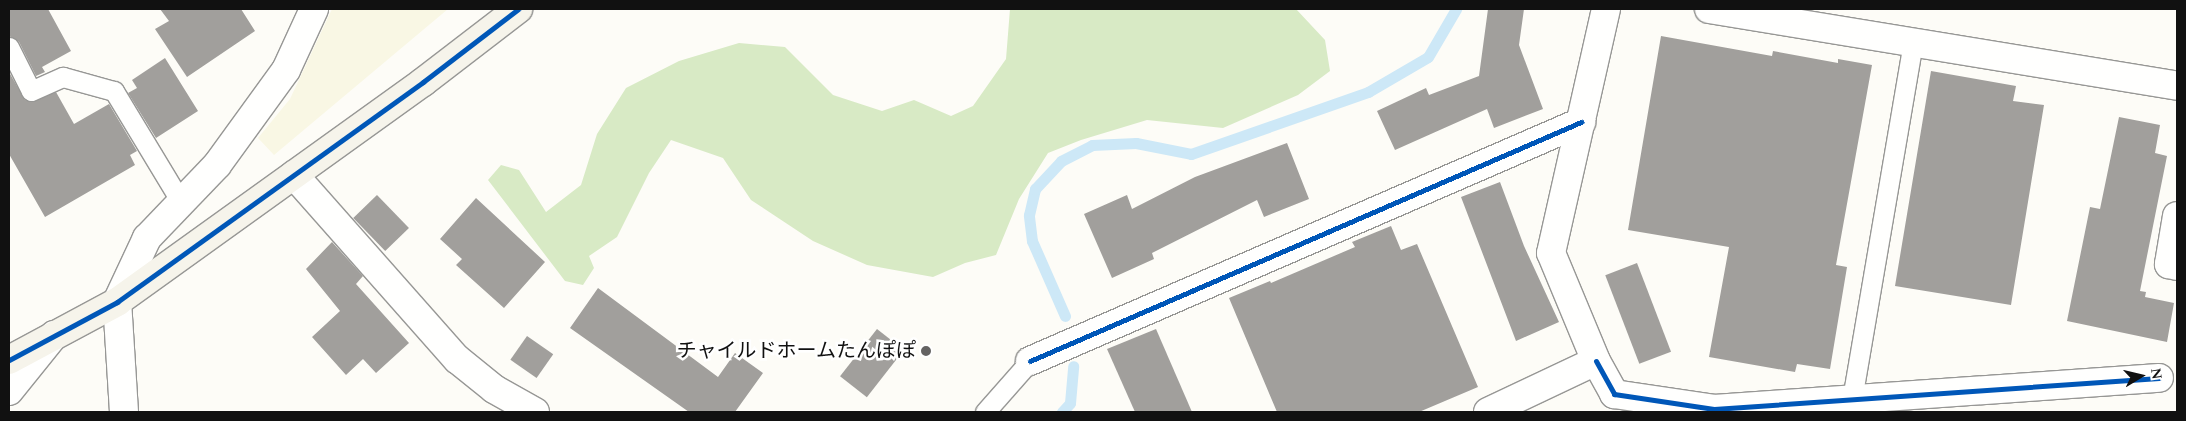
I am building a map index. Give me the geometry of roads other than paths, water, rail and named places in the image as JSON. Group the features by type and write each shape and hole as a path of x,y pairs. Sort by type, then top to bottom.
{"street":[{"path":"124,412 117,302 147,238 217,165 286,70 314,9"},
{"path":"9,360 117,302 423,82 518,9"},
{"path":"1606,9 1551,253 1596,361 1614,394 1657,402 1714,408 2168,378"},
{"path":"1709,9 2177,86"},
{"path":"1030,361 1581,122"},
{"path":"294,175 457,359 494,389 536,412"},
{"path":"2177,216 2169,264 2177,266"},
{"path":"9,391 54,336"},
{"path":"1488,412 1596,361"}],"lane":[{"path":"1852,399 1913,43"},
{"path":"9,47 31,91 63,77 114,91 181,202"},
{"path":"985,412 1030,361"}],"waterway":[{"path":"1065,316 1032,241 1029,215 1035,189 1061,161 1092,145 1136,143 1191,154 1368,92 1428,57 1456,9"},
{"path":"1062,412 1070,403 1073,366"}],"place":[{"name":"チャイルドホームたんぽぽ","path":"926,351"}]}
